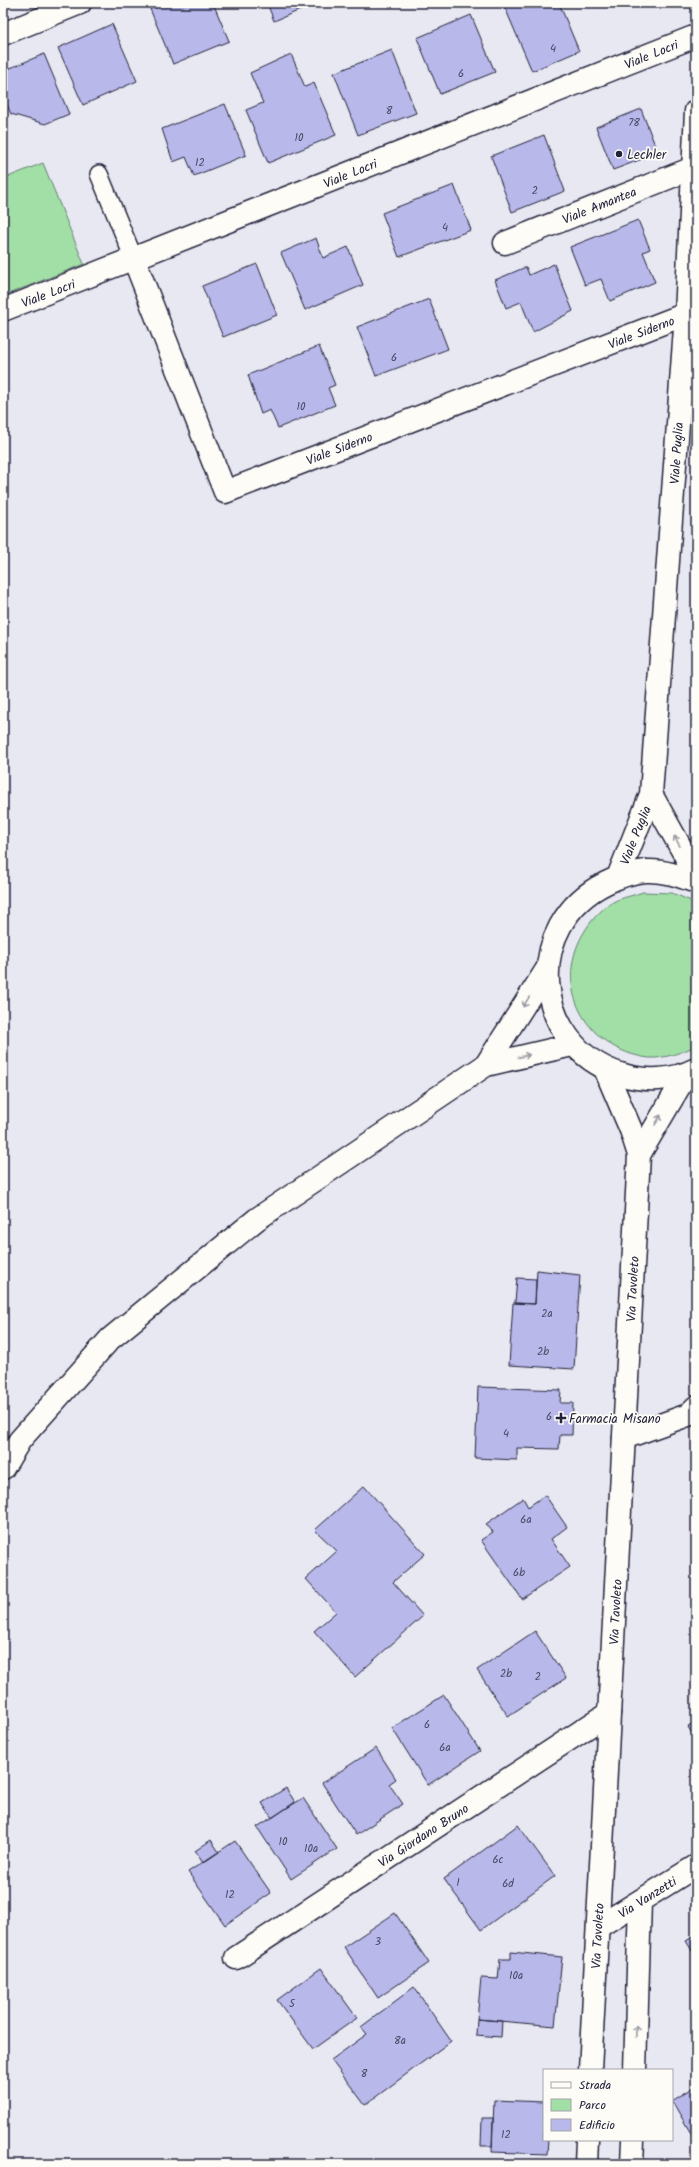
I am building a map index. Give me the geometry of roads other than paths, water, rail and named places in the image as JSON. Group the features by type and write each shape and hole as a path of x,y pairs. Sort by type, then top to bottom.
{"street":[{"path":"3,34 80,3"},
{"name":"Viale Locri","path":"3,310 696,36"},
{"name":"Viale Puglia","path":"618,877 651,794 686,314 696,111"},
{"name":"Viale Amantea","path":"505,243 693,168"},
{"name":"Viale Siderno","path":"134,259 225,492 686,314"},
{"name":"Viale Puglia","path":"651,794 696,875"},
{"path":"691,1072 658,1080 638,1078 605,1069 587,1058 572,1045 558,1022 549,996 547,969 553,939 568,912 590,890 618,877 646,871 674,874 696,882"},
{"path":"486,1065 547,969"},
{"path":"3,1468 20,1440 110,1339 257,1219 486,1065 572,1045"},
{"name":"Via Tavoleto","path":"590,2069 639,1155 631,1130 605,1069"},
{"name":"Via Tavoleto","path":"639,1155 691,1072"},
{"path":"624,1438 688,1415 696,1407"},
{"name":"Via Giordano Bruno","path":"236,1958 609,1713"},
{"name":"Via Vanzetti","path":"598,1927 696,1866"},
{"path":"635,2069 640,1901"},
{"path":"586,2164 587,2141"},
{"path":"632,2164 633,2141"}],"lane":[{"path":"100,174 134,259"}],"place":[{"name":"Lechler","path":"619,154"},
{"name":"Farmacia Misano","path":"561,1418"}]}
